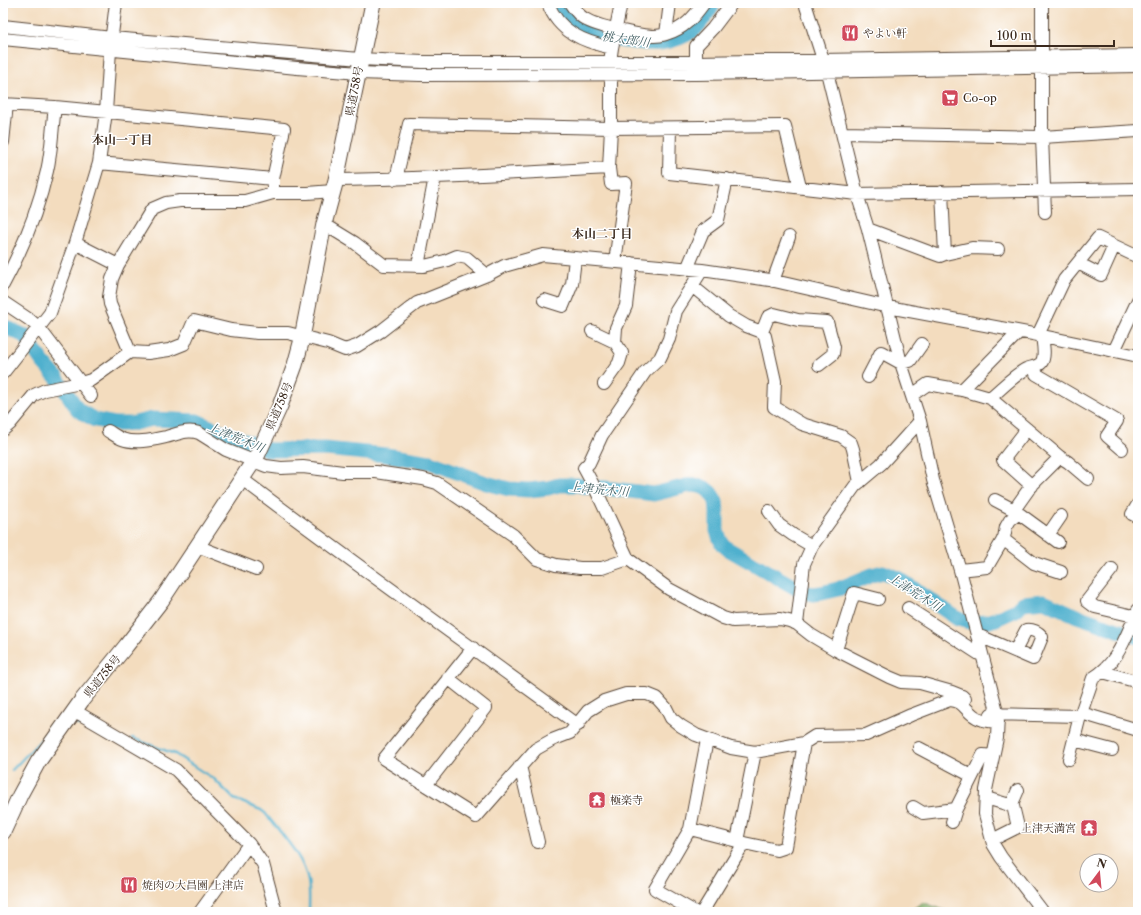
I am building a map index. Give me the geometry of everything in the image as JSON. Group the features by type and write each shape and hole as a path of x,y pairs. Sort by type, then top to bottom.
{"main road":[{"name":"県道758号","path":"3,832 20,794 38,762 82,700 161,601 255,459 280,406 295,365 302,336 324,224 334,185 373,3"}],"street":[{"path":"3,373 50,313 75,243 99,163 106,112 111,44 116,3"},
{"path":"548,3 551,12 564,28 579,38 612,48"},
{"path":"570,3 584,20 616,29 655,36 679,29 692,20 704,3"},
{"path":"610,62 621,3"},
{"path":"666,34 670,3"},
{"path":"696,62 696,46 713,28 732,3"},
{"path":"805,3 823,61 828,72 857,194 868,229 901,363 920,420 933,480 960,570 998,719 997,738 986,798 985,814 992,840 1001,857 1040,910"},
{"path":"1042,3 1042,137 1045,212"},
{"path":"3,26 111,44"},
{"path":"3,39 111,44 359,66 420,75 611,75 828,72 1042,62 1138,55"},
{"path":"359,66 423,62 823,61 1042,62 1138,66"},
{"path":"611,75 611,128 608,168 611,184 626,183 615,262"},
{"path":"3,142 5,104 55,107 284,129 273,179 273,193"},
{"path":"3,285 17,260 37,207 47,170 55,107"},
{"path":"396,179 409,124 611,128 785,126 800,187"},
{"path":"670,128 669,173 857,194 1045,190 1138,190"},
{"path":"843,133 1042,137 1138,131"},
{"path":"99,163 273,179"},
{"path":"130,352 110,304 109,297 112,279 118,265 152,209 166,203 245,201 273,193 307,193 334,185 396,179 608,168"},
{"path":"418,266 435,177"},
{"path":"687,269 703,231 718,220 727,179"},
{"path":"942,192 945,254"},
{"path":"324,224 355,243 384,265 424,266 445,261 457,256 467,258 487,275"},
{"path":"868,229 940,256 972,248 998,249"},
{"path":"773,281 789,237"},
{"path":"990,398 1007,383 1026,370 1041,363 1044,356 1040,336 1064,280 1098,238 1138,257"},
{"path":"75,243 118,265"},
{"path":"1078,263 1101,275 1114,246"},
{"path":"5,426 34,395 45,390 91,380 130,352 148,353 169,350 184,344 194,321 231,330 257,333 288,333 328,343 345,350 357,346 381,331 417,303 487,275 504,266 543,255 702,270 773,281 888,307 1138,356"},
{"path":"544,300 563,306 572,284 575,259"},
{"path":"615,342 616,328 626,306 631,263"},
{"path":"702,270 676,311 669,339 660,358 645,372 602,435 589,463 584,468 598,492 628,559 669,589 723,618 733,621 780,619 797,624 811,635 836,650 901,682 920,683 952,692 962,696 976,710 998,719"},
{"path":"692,286 729,316 746,326 762,332 765,336 775,381 774,406 802,424 841,436 851,443 854,449 860,482"},
{"path":"1114,351 1138,300"},
{"path":"3,302 30,320 37,331 91,396"},
{"path":"762,332 768,317 774,314 798,320 827,322 834,348 834,354 819,365"},
{"path":"592,332 615,342 622,353 619,363 604,384"},
{"path":"962,390 1019,332"},
{"path":"868,377 881,352 901,363 910,361 922,344"},
{"path":"1035,367 1036,374 1117,421 1107,436 1122,449"},
{"path":"912,395 928,384 962,390 990,398 1088,479"},
{"path":"797,624 804,564 812,546 855,486 882,464 920,420"},
{"path":"1027,429 1003,460 1032,486"},
{"path":"108,431 123,439 140,442 166,437 185,431 194,431 226,450 255,459 266,466 281,468 303,467 343,472 376,472 422,479 438,483 513,535 537,559 556,565 580,568 602,568 628,559"},
{"path":"960,570 987,567 1003,540 1006,526 1032,486 1060,457"},
{"path":"242,479 341,554 473,648 578,726"},
{"path":"995,500 1021,514 1058,542"},
{"path":"1138,504 1132,514 1138,517"},
{"path":"769,511 779,525 793,536 812,546"},
{"path":"1048,535 1061,516"},
{"path":"1003,540 1034,563 1061,572"},
{"path":"197,546 256,569"},
{"path":"1069,759 1080,715 1093,678 1103,672 1123,645 1137,615 1095,607 1087,601 1112,569"},
{"path":"836,650 854,593 878,599"},
{"path":"908,608 982,655"},
{"path":"977,636 982,636 1015,651"},
{"path":"473,648 384,759 476,817 536,749 552,740 570,733 578,726 588,711 604,701 626,694 647,694 657,698 672,718 681,726 696,735 731,748 755,752 804,743 815,736 866,735 950,700 957,701 973,716 980,719 1080,715 1138,730"},
{"path":"1103,672 1138,682"},
{"path":"426,785 486,708 448,678"},
{"path":"75,711 176,770 249,844 263,864 276,912"},
{"path":"694,912 655,889 690,830 707,740"},
{"path":"1074,740 1112,750"},
{"path":"690,830 777,850 786,847 804,743"},
{"path":"919,748 972,776"},
{"path":"702,912 741,842 755,752"},
{"path":"952,822 956,809 983,755 993,756"},
{"path":"520,766 538,842"},
{"path":"1011,806 1018,790"},
{"path":"986,798 1013,806 1018,827 992,840"},
{"path":"912,808 923,813 956,809"},
{"path":"200,912 249,844"}],"green space":[{"path":"923,902 950,912 910,912"}],"waterway":[{"name":"桃太郎川","path":"559,3 564,13 572,21 580,28 590,33 622,41 653,43 673,40 694,30 697,28 714,3"},
{"name":"上津荒木川","path":"3,326 25,336 42,361 57,378 78,410 95,420 116,424 131,424 152,419 197,421 221,432 269,450 325,449 386,455 430,462 486,483 509,489 529,490 559,485 577,485 654,494 686,486 700,486 710,492 716,501 717,531 722,544 728,549 803,592 813,594 838,589 883,572 898,578 958,619 973,623 986,622 996,619 1016,610 1023,603 1044,601 1077,616 1138,637"},
{"path":"12,770 58,722"},
{"path":"73,723 95,729"},
{"path":"132,738 175,754 214,779 234,799 265,813 291,845 301,862 309,885 309,912"}],"place":[{"name":"やよい軒","path":"850,33"},
{"name":"Co-op","path":"950,98"},
{"name":"極楽寺","path":"597,800"},
{"name":"上津天満宮","path":"1089,828"},
{"name":"焼肉の大昌園 上津店","path":"129,885"}],"district":[{"name":"本山一丁目","path":"122,139"},
{"name":"本山二丁目","path":"602,233"}]}
